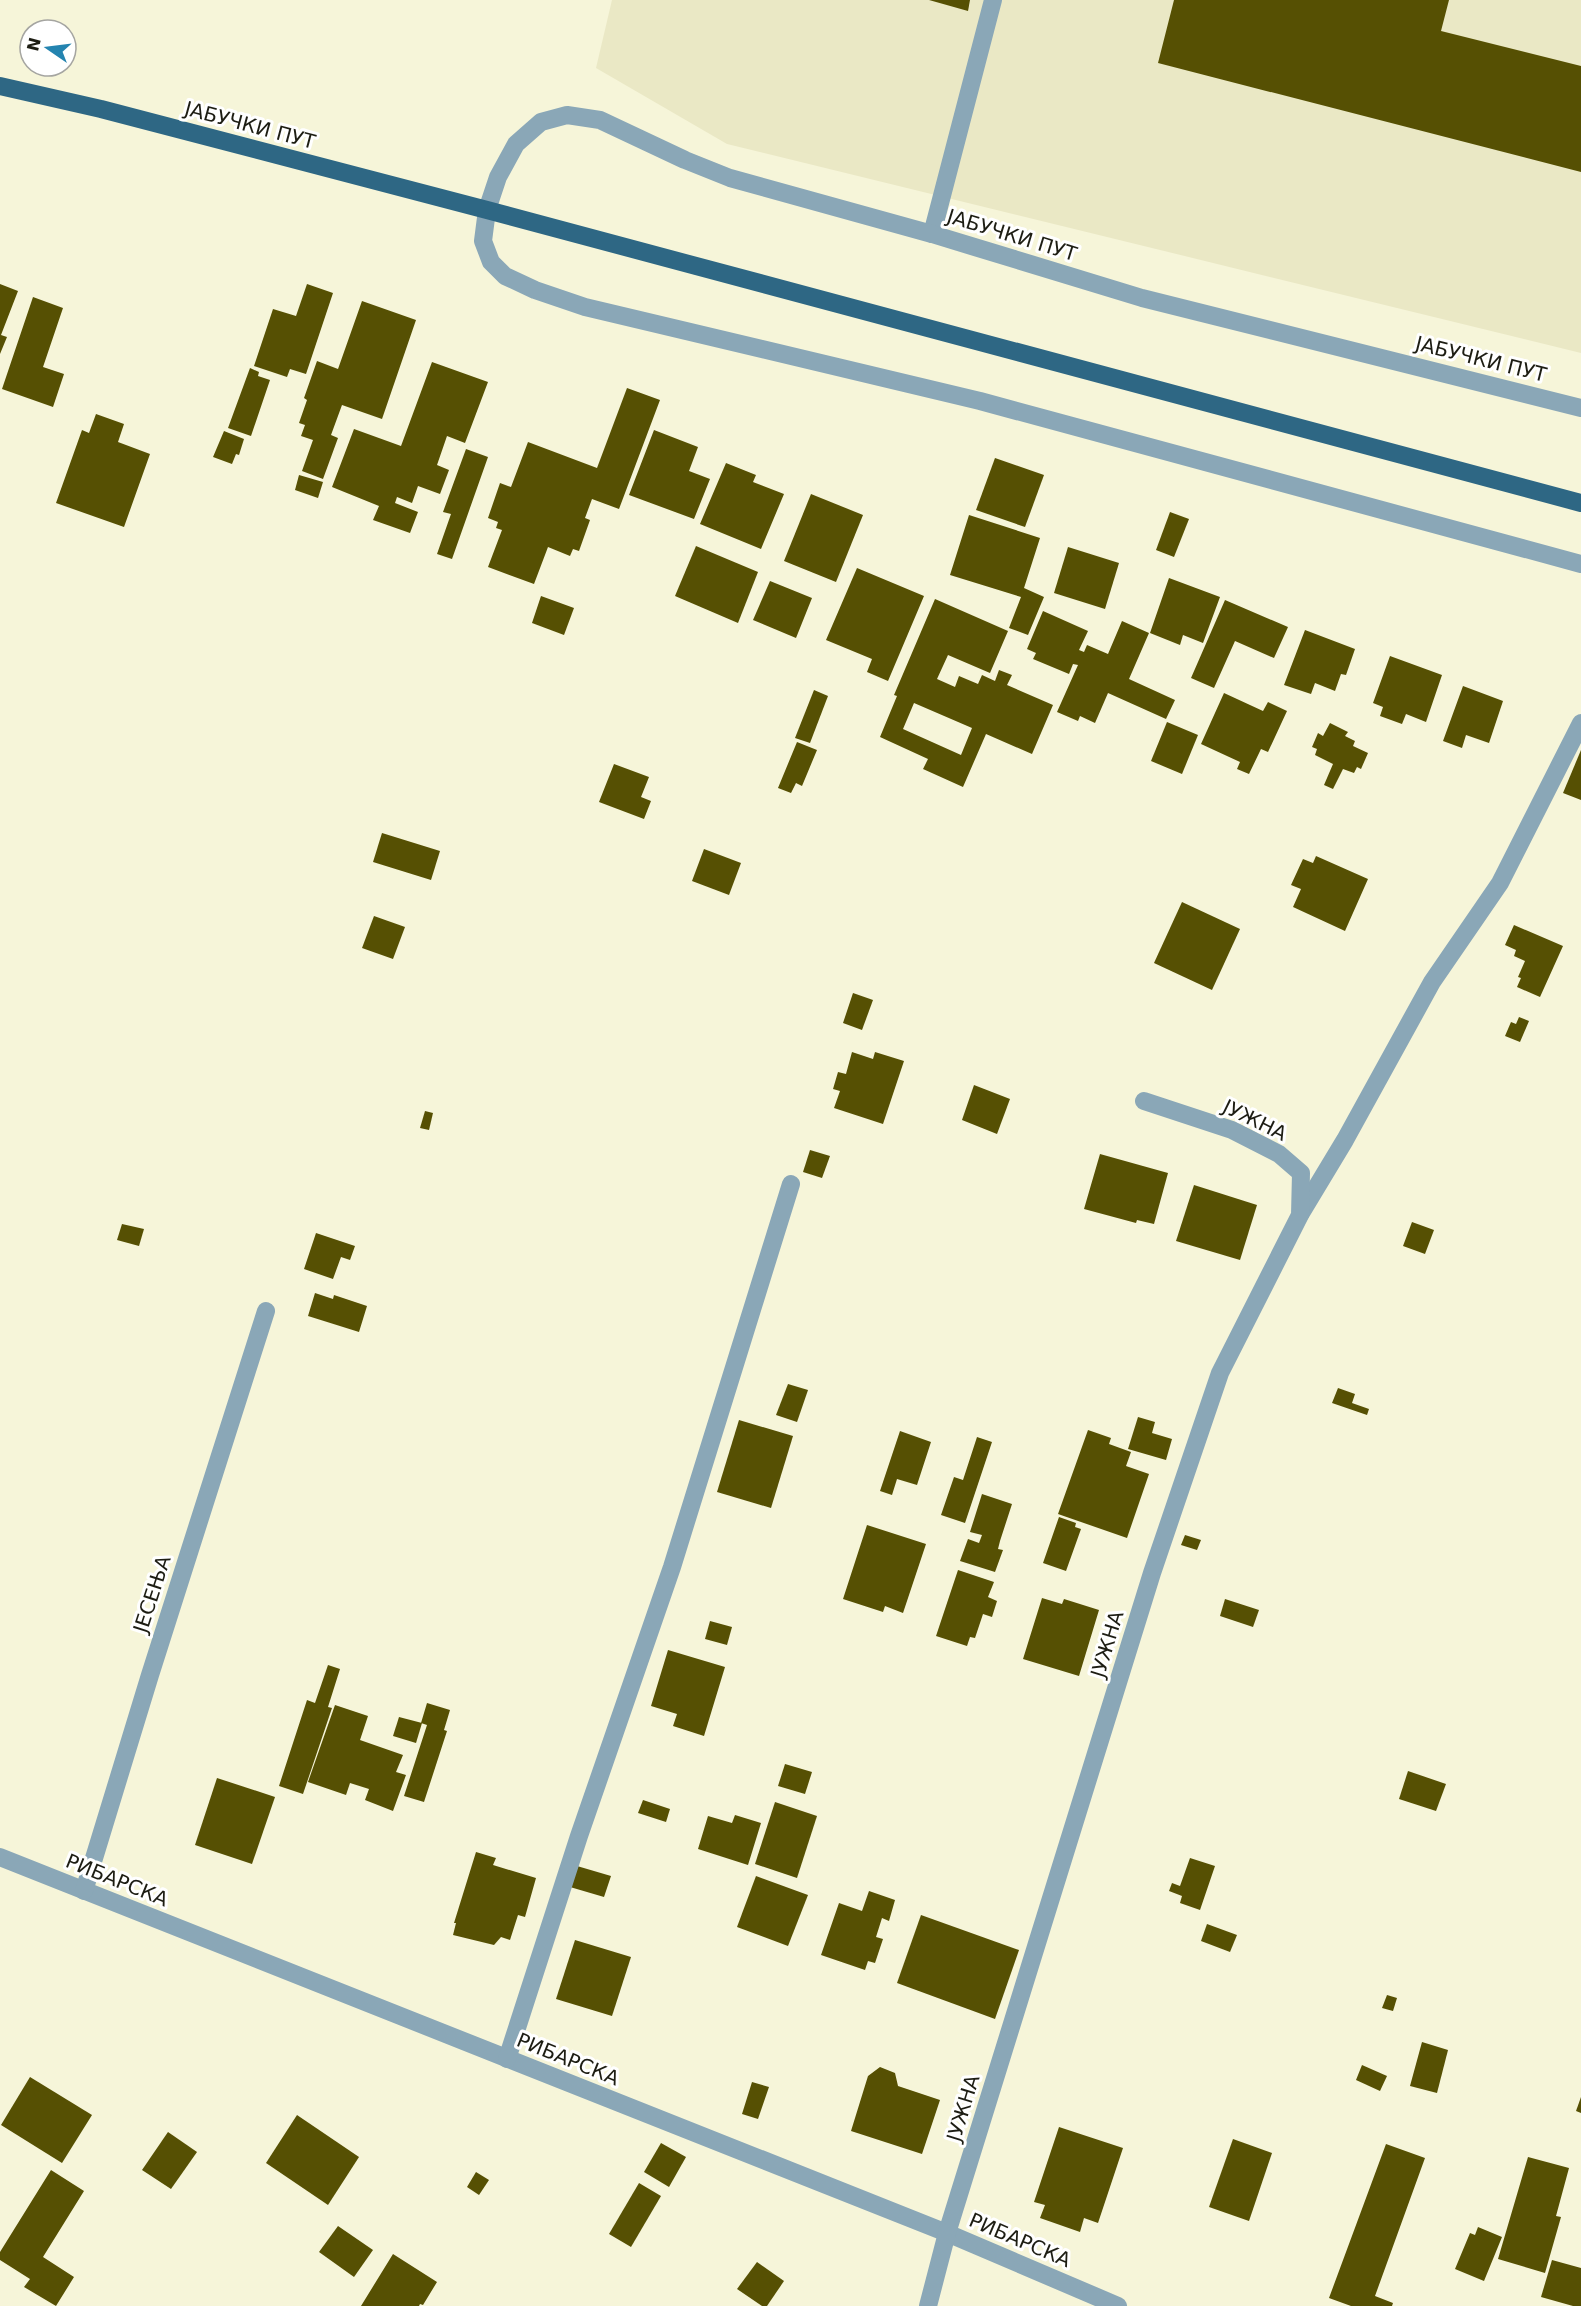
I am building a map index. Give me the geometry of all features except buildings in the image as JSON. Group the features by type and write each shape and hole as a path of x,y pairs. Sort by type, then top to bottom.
{"main road":[{"name":"ЈАБУЧКИ ПУТ","path":"0,86 487,210 1581,503"}],"street":[{"path":"932,234 993,0"},
{"name":"ЈАБУЧКИ ПУТ","path":"1581,408 1142,298 932,234 730,178 685,160 600,120 567,115 541,122 516,144 498,177 487,210 483,241 491,262 505,276 534,290 575,304 980,401 1581,564"},
{"path":"1300,1215 1346,1140 1432,982 1500,883 1581,723"},
{"name":"ЈУЖНА","path":"928,2306 947,2234 1152,1573 1220,1373 1300,1215 1300,1173 1278,1154 1232,1130 1144,1101"},
{"path":"507,2059 579,1836 615,1738 680,1545 791,1184"},
{"name":"ЈЕСЕЊА","path":"84,1891 266,1311"},
{"name":"РИБАРСКА","path":"0,1857 947,2234 1118,2306"}],"shaded area":[{"path":"612,0 1581,0 1581,353 727,144 596,68"}]}
